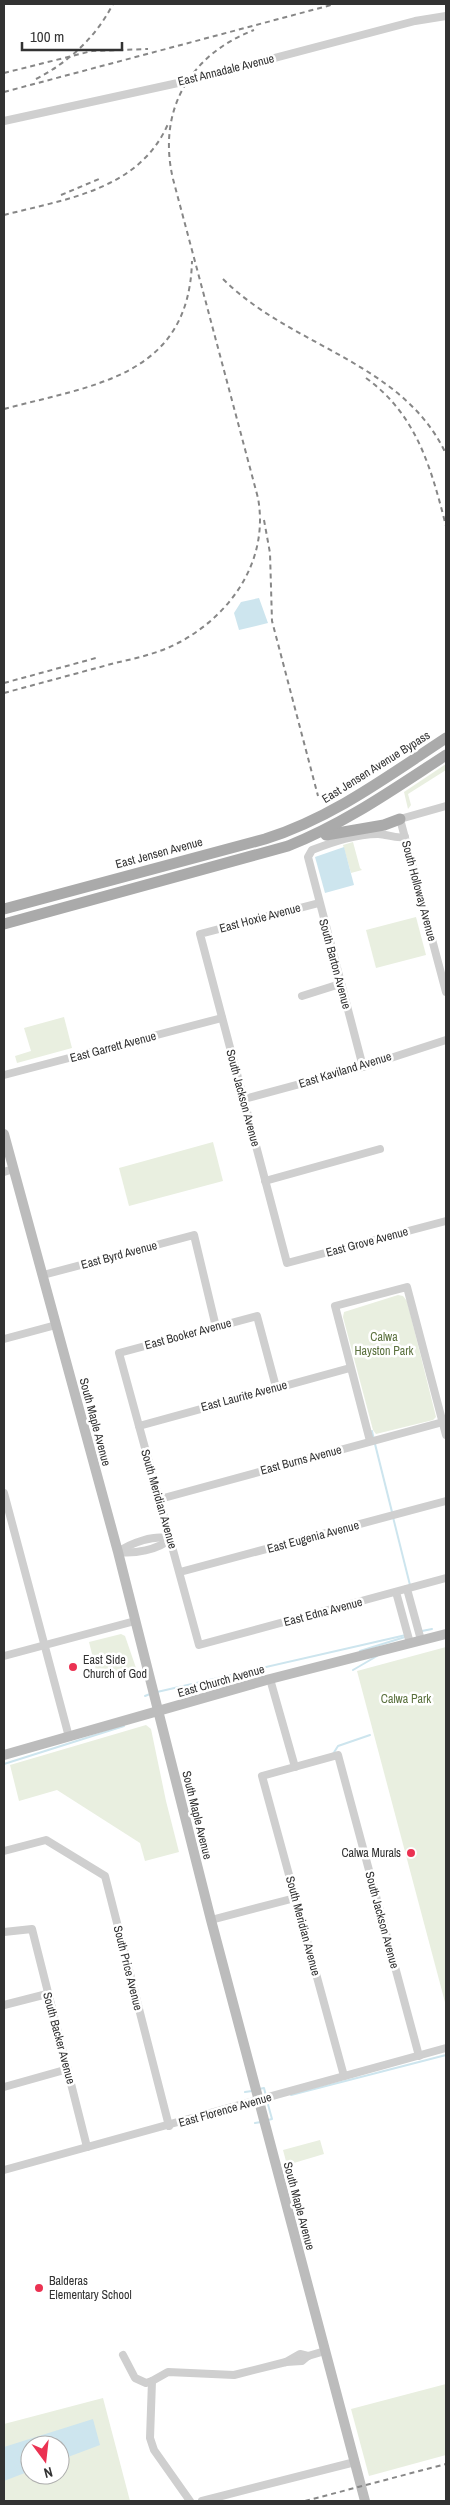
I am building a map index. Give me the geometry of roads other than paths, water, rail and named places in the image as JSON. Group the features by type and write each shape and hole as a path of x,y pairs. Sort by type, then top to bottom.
{"main road":[{"name":"East Jensen Avenue Bypass","path":"319,818 352,800 446,738"},
{"path":"304,840 355,814 446,755"},
{"name":"East Jensen Avenue","path":"4,909 265,839 319,818"},
{"path":"4,924 258,855 304,840 400,819"},
{"name":"South Maple Avenue","path":"4,1134 8,1171 43,1275 118,1552 211,1920 365,2501"},
{"name":"East Church Avenue","path":"4,1755 270,1679 446,1634"}],"street":[{"name":"East Annadale Avenue","path":"4,121 187,81 415,21 446,16"},
{"path":"400,819 446,806"},
{"name":"South Holloway Avenue","path":"400,819 446,992"},
{"name":"South Barton Avenue","path":"363,1067 308,860 312,850 338,841 374,834 395,838 405,836"},
{"name":"East Hoxie Avenue","path":"200,934 319,903"},
{"name":"South Jackson Avenue","path":"200,934 287,1263"},
{"path":"302,996 340,984"},
{"name":"East Garrett Avenue","path":"4,1076 222,1018"},
{"name":"East Kaviland Avenue","path":"244,1099 363,1067 446,1040"},
{"path":"265,1181 380,1149"},
{"path":"445,1221 446,1230"},
{"name":"East Grove Avenue","path":"287,1263 445,1221"},
{"name":"East Byrd Avenue","path":"43,1275 194,1234 216,1326"},
{"path":"370,1441 335,1306 407,1287 446,1435"},
{"name":"East Booker Avenue","path":"119,1353 257,1316 276,1387"},
{"path":"4,1339 56,1325"},
{"name":"South Meridian Avenue","path":"119,1353 199,1646"},
{"name":"East Laurite Avenue","path":"139,1426 350,1368"},
{"name":"East Burns Avenue","path":"160,1499 443,1422"},
{"path":"4,1493 68,1737"},
{"name":"East Eugenia Avenue","path":"180,1572 446,1501"},
{"path":"118,1552 127,1546 162,1536 170,1539"},
{"name":"East Edna Avenue","path":"199,1646 446,1578"},
{"path":"407,1589 415,1642"},
{"path":"396,1592 415,1642"},
{"path":"4,1656 135,1621"},
{"path":"270,1679 295,1767"},
{"name":"South Jackson Avenue","path":"295,1767 338,1755 419,2056"},
{"name":"South Meridian Avenue","path":"295,1767 262,1776 344,2076"},
{"name":"South Price Avenue","path":"4,1851 46,1840 105,1876 168,2126"},
{"path":"211,1920 295,1898"},
{"name":"South Backer Avenue","path":"4,1932 32,1929 87,2148"},
{"path":"4,2005 47,1994"},
{"name":"East Florence Avenue","path":"4,2170 446,2048"},
{"path":"4,2087 68,2070"},
{"path":"123,2355 135,2378 146,2383 168,2372 222,2376 286,2362 300,2354 308,2356 325,2351"},
{"path":"152,2381 150,2438 154,2450 190,2501"},
{"path":"202,2501 355,2462"}],"water":[{"path":"259,598 268,623 239,630 234,613 241,602"},
{"path":"344,847 354,885 325,893 315,857"},
{"path":"93,2419 100,2445 70,2456 70,2435 42,2435"},
{"path":"20,2442 20,2475 4,2481 4,2447"}],"waterway":[{"path":"372,1431 374,1440"},
{"path":"375,1444 392,1512"},
{"path":"393,1517 410,1585"},
{"path":"422,1631 432,1629"},
{"path":"157,1692 406,1635"},
{"path":"360,1651 405,1637"},
{"path":"353,1670 377,1656"},
{"path":"145,1696 150,1694"},
{"path":"4,1764 124,1726"},
{"path":"333,1754 338,1746 370,1735"},
{"path":"291,2095 446,2055"},
{"path":"259,2089 264,2088 266,2096"},
{"path":"245,2092 252,2091"},
{"path":"267,2101 272,2119 268,2120"},
{"path":"255,2123 261,2122"}],"railway":[{"path":"36,79 60,65 80,48 90,38 113,4"},
{"path":"4,92 335,4"},
{"path":"4,693 148,655 180,642 199,630 231,600 243,582 252,563 258,542 260,521 258,498 173,179 169,154 170,131 174,109 183,88 196,70 212,54 231,41 254,30"},
{"path":"4,73 92,51 148,49"},
{"path":"4,215 75,197 120,178 139,164 155,146 168,124"},
{"path":"61,195 99,179"},
{"path":"4,409 102,382 130,370 155,352 174,330 187,300 192,261"},
{"path":"223,279 250,302 280,322 374,376 403,397 427,423 446,454"},
{"path":"366,378 398,409 420,444 428,463 446,526"},
{"path":"264,520 270,553 272,621 318,796"},
{"path":"4,683 96,658"},
{"path":"305,2501 446,2464"}],"place":[{"name":"East Side Church of God","path":"73,1667"},
{"name":"Calwa Murals","path":"411,1853"},
{"name":"Balderas Elementary School","path":"39,2288"}],"park label":[{"name":"Calwa Hayston Park","path":"384,1344"},
{"name":"Calwa Park","path":"406,1699"}]}
